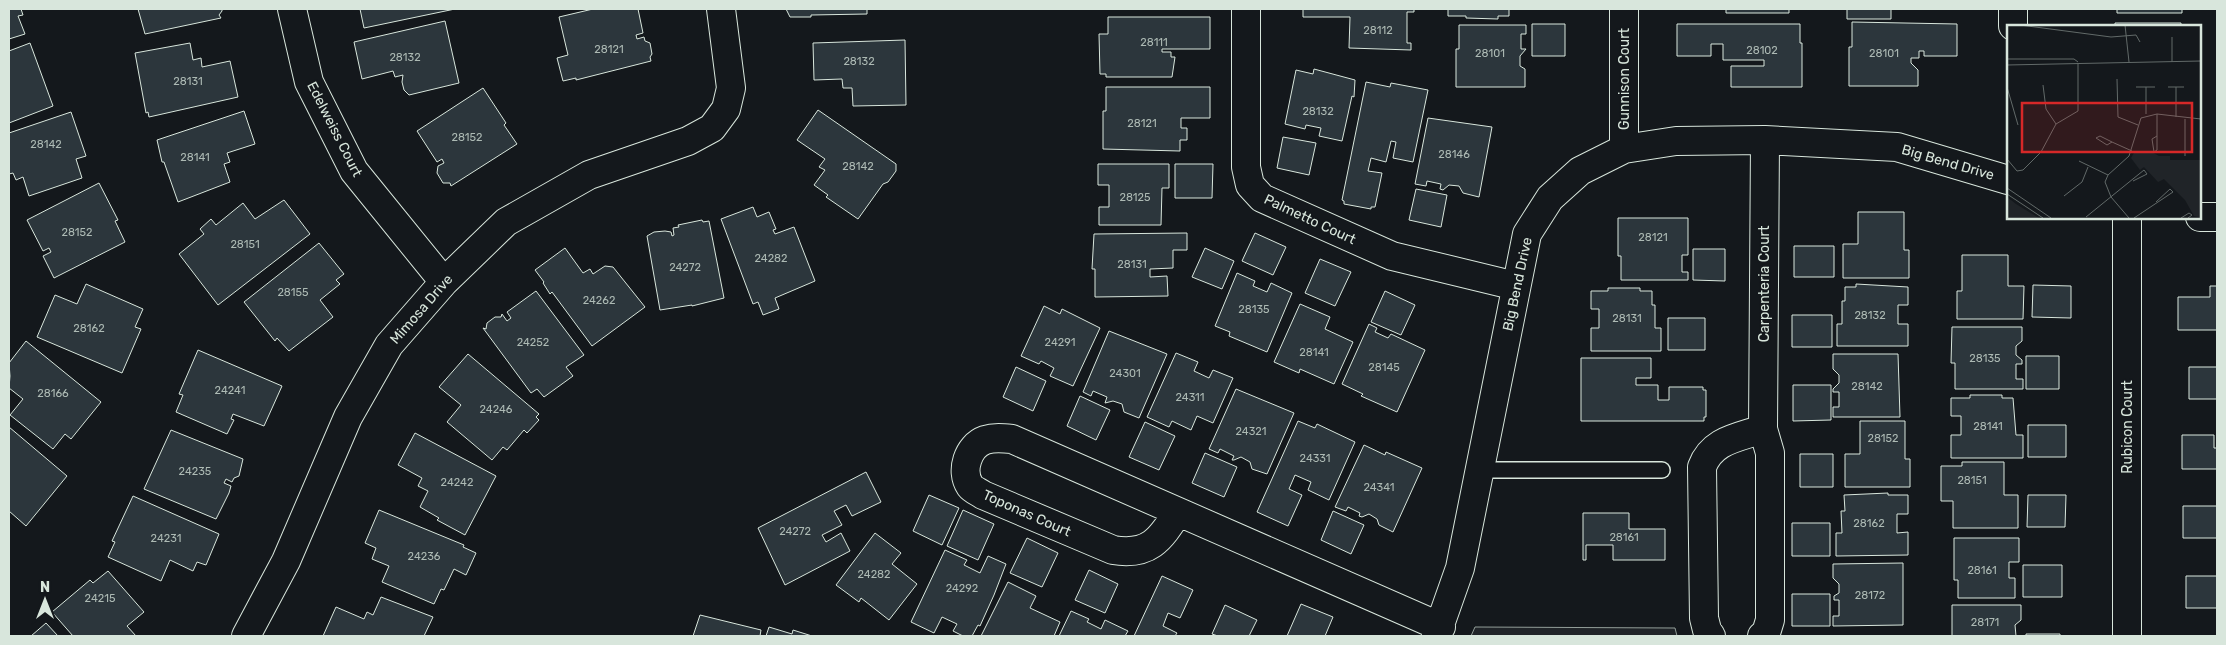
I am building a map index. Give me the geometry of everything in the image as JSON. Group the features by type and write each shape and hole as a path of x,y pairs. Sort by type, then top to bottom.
{"street":[{"name":"Edelweiss Court","path":"292,9 309,82 354,171 444,282"},
{"name":"Mimosa Drive","path":"246,636 286,561 348,417 389,345 444,282 506,222 589,175 688,141 712,128 726,109 731,88 721,9"},
{"name":"Palmetto Court","path":"1246,9 1246,167 1250,185 1262,198 1392,256 1516,286"},
{"name":"Gunnison Court","path":"1624,9 1624,149"},
{"path":"2013,9 2013,25"},
{"name":"Big Bend Drive","path":"1438,632 1460,568 1527,234 1550,198 1580,171 1624,149 1676,141 1765,140 1897,147 2007,180"},
{"name":"Carpenteria Court","path":"1762,636 1766,632 1770,620 1770,453 1763,429 1765,140"},
{"path":"2201,217 2217,217"},
{"name":"Rubicon Court","path":"2127,219 2127,636"},
{"path":"1711,636 1707,630 1704,618 1702,468 1706,456 1718,444 1763,429"},
{"name":"Toponas Court","path":"1178,512 1162,537 1149,546 1130,552 1113,550 983,494 971,487 965,475 966,462 972,449 983,440 996,438 1012,439 1178,512 1438,632"}],"lane":[{"path":"1480,470 1662,470"}],"shaded area":[{"path":"1475,627 1675,628 1677,636 1471,636"}],"building":[{"path":"9,9 21,9 23,15 18,16 25,34 9,39"},
{"path":"138,9 222,9 222,11 219,15 221,18 145,34"},
{"path":"360,9 455,9 364,28"},
{"path":"593,9 638,9 643,33 636,35 637,39 644,37 645,41 650,43 651,61 576,80 576,78 563,81 557,58 568,55 559,17"},
{"path":"786,9 867,9 867,14 790,17"},
{"path":"1303,9 1414,9 1414,12 1407,12 1407,43 1411,43 1411,50 1349,48 1350,17 1303,17"},
{"path":"1448,9 1509,9 1509,16 1498,16 1498,19 1448,16"},
{"path":"1726,9 1789,9 1789,13 1726,13"},
{"path":"1847,9 1891,9 1891,19 1847,19"},
{"path":"2117,9 2182,9 2182,13 2117,13"},
{"path":"1108,17 1210,17 1210,49 1162,49 1162,52 1171,52 1171,57 1175,57 1172,77 1106,77 1106,74 1100,74 1099,34 1108,34"},
{"path":"445,21 459,83 409,95 404,90 403,75 395,77 393,71 362,79 354,42"},
{"path":"1852,22 1957,24 1957,56 1924,56 1924,51 1919,51 1919,58 1911,58 1911,63 1918,70 1918,86 1849,86 1849,47 1852,47"},
{"path":"2115,23 2181,23 2181,25 2115,25"},
{"path":"1532,24 1565,24 1565,56 1532,56"},
{"path":"1677,24 1800,24 1802,87 1731,87 1731,66 1764,66 1764,60 1723,60 1723,44 1711,44 1711,56 1677,56"},
{"path":"1459,25 1526,25 1526,34 1521,34 1521,49 1526,49 1520,56 1520,66 1525,69 1525,87 1456,87 1456,49 1459,49"},
{"path":"905,40 906,105 853,106 852,88 843,88 842,79 814,80 813,43"},
{"path":"30,43 53,106 9,123 9,51"},
{"path":"190,43 193,60 201,58 202,67 230,61 238,97 149,117 148,112 146,113 135,53"},
{"path":"1314,69 1355,80 1354,97 1352,96 1342,141 1319,136 1321,128 1306,125 1305,129 1285,124 1296,70 1313,74"},
{"path":"1366,82 1390,87 1391,83 1428,90 1413,162 1393,158 1396,142 1391,141 1386,162 1371,158 1368,171 1382,173 1375,207 1371,207 1371,209 1344,204 1342,200"},
{"path":"1106,87 1210,87 1210,118 1181,118 1181,128 1187,128 1187,140 1180,140 1180,151 1103,149 1103,111 1106,111"},
{"path":"483,88 517,144 451,186 450,183 443,183 437,173 438,166 444,163 442,159 437,162 417,131"},
{"path":"818,110 896,164 896,171 888,182 883,184 858,219 826,197 828,195 814,185 825,170 819,167 825,159 797,140"},
{"path":"244,111 255,144 227,153 230,162 224,164 230,182 178,202 164,162 162,162 157,140"},
{"path":"71,112 86,156 76,159 82,178 29,196 23,177 16,180 13,173 9,174 9,133"},
{"path":"1428,118 1492,127 1479,197 1463,193 1459,186 1449,185 1443,190 1440,189 1441,184 1427,181 1426,186 1415,184"},
{"path":"1283,137 1316,143 1309,175 1277,168"},
{"path":"1098,164 1169,164 1169,188 1162,188 1161,225 1099,225 1099,207 1109,207 1109,185 1098,185"},
{"path":"1175,164 1213,164 1212,198 1175,198"},
{"path":"99,183 118,220 115,221 125,242 54,278 43,256 51,252 49,248 43,251 27,220"},
{"path":"1416,189 1447,195 1441,227 1409,220"},
{"path":"284,200 310,234 218,305 179,254 204,234 200,229 211,219 216,225 243,203 255,219"},
{"path":"753,207 757,217 769,212 776,229 773,230 775,234 794,227 815,281 775,298 779,309 763,315 758,302 753,304 721,219"},
{"path":"1858,212 1904,212 1904,250 1909,250 1909,278 1843,278 1843,244 1858,244"},
{"path":"1618,218 1688,218 1688,255 1682,255 1682,272 1688,272 1688,280 1621,280 1621,256 1618,256"},
{"path":"702,220 703,222 709,221 724,298 692,306 660,310 647,236 654,232 665,231 671,232 672,236 674,235 673,228 679,227 678,225"},
{"path":"1187,233 1187,250 1173,250 1173,268 1150,269 1150,277 1167,276 1168,296 1095,297 1095,269 1092,269 1094,234"},
{"path":"1255,233 1286,247 1273,275 1242,261"},
{"path":"319,243 344,274 336,280 340,284 320,300 333,317 289,351 277,338 275,341 244,302"},
{"path":"1794,246 1834,246 1834,277 1794,277"},
{"path":"565,248 583,273 590,269 593,274 605,266 613,267 645,307 592,346 552,292 550,294 535,270"},
{"path":"1205,248 1234,261 1222,289 1192,277"},
{"path":"1693,249 1725,249 1725,281 1693,280"},
{"path":"1962,255 2008,255 2008,286 2024,286 2023,319 1957,319 1957,291 1962,291"},
{"path":"1320,259 1351,272 1335,306 1305,293"},
{"path":"1237,273 1255,281 1253,286 1267,292 1271,283 1292,293 1267,352 1229,336 1230,332 1215,326"},
{"path":"86,284 143,309 135,327 141,329 122,373 37,337 55,295 77,304"},
{"path":"1856,284 1908,287 1908,305 1898,305 1898,324 1908,324 1908,346 1837,346 1837,324 1842,324 1842,301 1845,301 1845,287 1856,287"},
{"path":"2033,285 2071,286 2071,318 2032,317"},
{"path":"2210,286 2217,286 2217,330 2178,330 2178,297 2210,297"},
{"path":"1608,288 1640,288 1640,291 1652,291 1652,305 1655,305 1655,328 1661,328 1661,351 1591,351 1591,328 1599,328 1599,309 1591,309 1591,291 1608,291"},
{"path":"536,291 584,355 566,367 573,376 544,397 537,389 531,393 483,328 486,329 487,323 495,317 501,317 502,314 507,321 511,318 507,312"},
{"path":"1385,291 1415,305 1401,335 1371,322"},
{"path":"1300,304 1330,317 1325,329 1353,342 1334,384 1300,369 1299,373 1274,362"},
{"path":"1044,306 1060,314 1062,309 1100,328 1073,386 1050,376 1054,368 1041,361 1039,364 1021,356"},
{"path":"1792,315 1832,315 1832,347 1792,347"},
{"path":"1668,318 1705,318 1705,350 1668,350"},
{"path":"1369,324 1377,328 1375,332 1388,338 1391,334 1425,350 1397,412 1361,396 1363,394 1342,384"},
{"path":"1952,327 2022,327 2022,341 2016,346 2016,355 2022,360 2022,364 2016,364 2016,379 2023,379 2023,389 1955,389 1955,363 1951,363"},
{"path":"1109,331 1167,354 1139,418 1124,412 1122,404 1113,401 1105,403 1107,397 1093,391 1091,396 1083,392"},
{"path":"26,341 101,402 71,439 65,434 53,449 10,415 23,399 9,388 9,363"},
{"path":"198,350 282,386 264,426 233,414 231,419 234,420 227,434 176,412 183,395 179,394"},
{"path":"1176,353 1198,362 1194,371 1209,378 1213,370 1233,378 1213,423 1197,416 1191,430 1172,421 1169,427 1147,417"},
{"path":"468,354 539,414 536,417 539,420 527,433 524,430 507,450 503,447 492,460 447,422 461,405 439,387"},
{"path":"1833,354 1898,354 1900,417 1833,417 1833,407 1839,407 1839,392 1833,392 1833,389 1839,383 1839,375 1833,369"},
{"path":"2026,356 2059,356 2059,389 2026,389"},
{"path":"1581,358 1651,358 1651,378 1636,378 1636,385 1658,385 1658,400 1669,400 1669,387 1703,387 1703,390 1706,390 1706,417 1704,417 1704,421 1581,421"},
{"path":"1016,367 1046,381 1033,411 1003,397"},
{"path":"2189,367 2217,367 2217,399 2189,399"},
{"path":"1793,385 1831,385 1831,420 1793,421"},
{"path":"1236,389 1294,413 1267,474 1252,469 1250,462 1241,457 1232,460 1234,456 1220,449 1218,453 1209,449"},
{"path":"1970,395 2002,395 2002,398 2013,398 2016,435 2023,435 2023,458 1951,458 1951,435 1961,435 1961,416 1951,416 1951,398 1970,398"},
{"path":"1080,396 1110,410 1096,440 1067,426"},
{"path":"1298,421 1315,428 1317,424 1355,442 1329,500 1308,490 1311,482 1295,475 1289,489 1302,495 1288,526 1257,512"},
{"path":"1860,421 1905,421 1905,459 1910,459 1910,487 1845,487 1845,454 1860,454"},
{"path":"1145,422 1175,436 1159,470 1129,457"},
{"path":"2028,425 2066,425 2066,457 2028,457"},
{"path":"9,427 67,476 26,526 9,511"},
{"path":"171,430 243,459 239,476 234,478 232,482 226,479 224,483 231,486 216,519 144,489"},
{"path":"415,433 496,476 465,535 437,520 439,518 420,507 428,491 418,486 422,478 398,465"},
{"path":"2182,435 2214,435 2214,448 2217,448 2217,469 2182,469"},
{"path":"1364,445 1385,455 1386,452 1422,468 1393,532 1379,525 1377,519 1369,514 1362,517 1359,516 1360,513 1348,507 1346,511 1335,507"},
{"path":"1205,453 1237,467 1224,497 1192,483"},
{"path":"1800,454 1833,454 1833,487 1800,487"},
{"path":"1962,462 2004,462 2004,495 2018,495 2018,528 1953,528 1953,501 1941,501 1941,466 1962,466"},
{"path":"866,472 881,502 852,516 846,505 834,511 842,525 822,535 826,542 841,533 850,551 785,585 758,528"},
{"path":"1888,493 1888,495 1908,495 1908,514 1897,514 1897,533 1908,532 1908,555 1836,556 1836,533 1842,533 1841,511 1845,511 1844,495"},
{"path":"929,495 959,508 942,545 913,531"},
{"path":"2028,495 2066,495 2065,527 2027,527"},
{"path":"133,496 219,534 206,565 197,562 193,571 170,560 161,581 108,557 115,542 112,541"},
{"path":"2183,506 2217,506 2217,538 2183,538"},
{"path":"379,510 464,545 463,547 476,553 466,575 454,569 444,590 441,589 434,604 382,582 389,566 372,559 376,548 365,543"},
{"path":"963,510 994,524 978,560 947,546"},
{"path":"1333,511 1364,525 1351,554 1321,540"},
{"path":"1583,513 1629,513 1629,529 1665,529 1665,560 1613,560 1613,545 1586,545 1586,560 1583,560"},
{"path":"1792,523 1830,523 1830,556 1792,556"},
{"path":"875,533 901,553 892,564 917,584 889,620 861,598 859,602 836,585"},
{"path":"1027,538 1058,553 1042,587 1010,573"},
{"path":"1954,538 2019,538 2019,562 2009,562 2009,578 2015,578 2015,598 1958,598 1958,580 1954,580"},
{"path":"945,550 967,560 964,565 980,573 988,556 1006,564 980,626 978,625 972,636 963,636 953,631 957,624 942,617 934,633 911,622"},
{"path":"1903,563 1903,625 1833,626 1833,616 1839,616 1839,600 1834,600 1834,596 1839,593 1839,584 1833,578 1833,564"},
{"path":"2023,565 2062,565 2062,597 2023,597"},
{"path":"1089,570 1118,584 1105,613 1075,600"},
{"path":"108,571 144,612 127,626 136,636 73,636 52,612 90,580 93,583"},
{"path":"1162,576 1193,590 1180,618 1168,613 1163,626 1177,633 1175,636 1134,636"},
{"path":"2186,576 2217,576 2217,608 2186,608"},
{"path":"1008,582 1036,596 1030,608 1060,622 1054,636 981,636"},
{"path":"1792,594 1830,594 1830,626 1792,626"},
{"path":"381,597 433,617 424,636 323,636 336,607 364,619 367,612 373,615"},
{"path":"1301,604 1333,617 1325,636 1287,636"},
{"path":"1225,605 1257,620 1249,636 1218,636 1212,634"},
{"path":"1952,605 2021,605 2021,620 2015,625 2016,636 1952,636"},
{"path":"1071,611 1089,619 1087,622 1101,629 1105,620 1128,631 1125,636 1059,636"},
{"path":"700,615 761,630 760,636 693,636"},
{"path":"46,623 58,636 31,636"},
{"path":"769,627 792,634 793,630 812,636 766,636"},
{"path":"2026,634 2060,634 2060,636 2026,636"}]}
